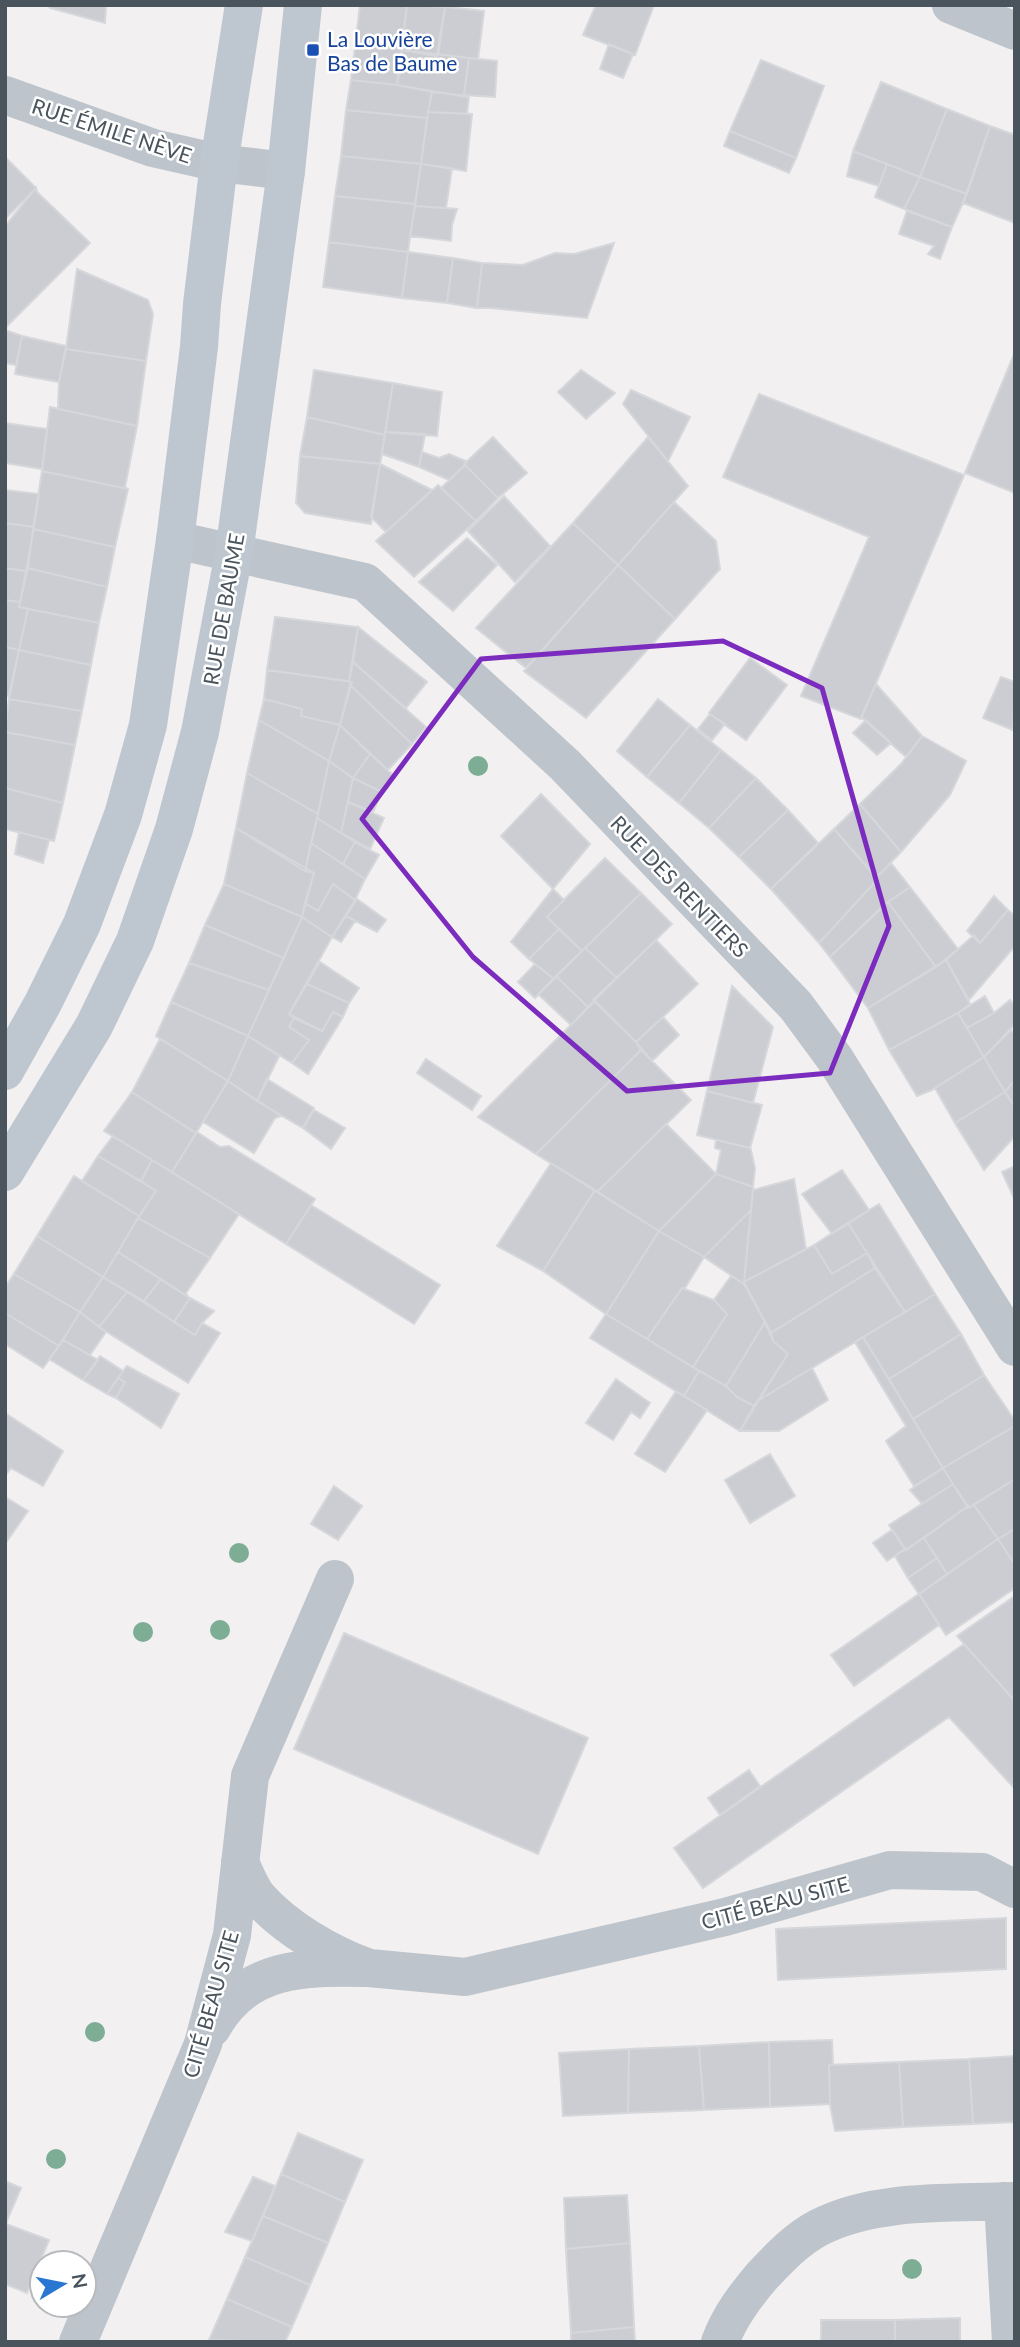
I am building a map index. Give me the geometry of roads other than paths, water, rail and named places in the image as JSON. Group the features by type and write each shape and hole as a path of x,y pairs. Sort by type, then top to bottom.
{"main road":[{"path":"5,1071 43,1003 82,924 122,815 148,725 175,540 219,163 244,5"},
{"name":"RUE DE BAUME","path":"5,1172 94,1026 135,941 174,829 200,732 234,553 286,171 303,5"}],"street":[{"path":"951,5 1015,32"},
{"name":"RUE ÉMILE NÈVE","path":"5,94 153,148 219,163 286,171"},
{"name":"RUE DES RENTIERS","path":"175,540 365,582 565,765 796,1006 835,1059 1015,1347"},
{"name":"CITÉ BEAU SITE","path":"78,2342 203,2044 232,1936 250,1776 335,1578"},
{"path":"240,1862 257,1896 291,1926 334,1955 369,1968"},
{"name":"CITÉ BEAU SITE","path":"369,1968 466,1977 725,1917 890,1870 982,1872 1015,1889"},
{"path":"203,2044 222,2010 245,1988 276,1974 313,1967 369,1968"},
{"path":"720,2342 737,2306 757,2282 781,2255 820,2227 882,2207 1009,2201 1011,2342"}],"place":[{"name":"La Louvière Bas de Baume","path":"313,50"}]}
